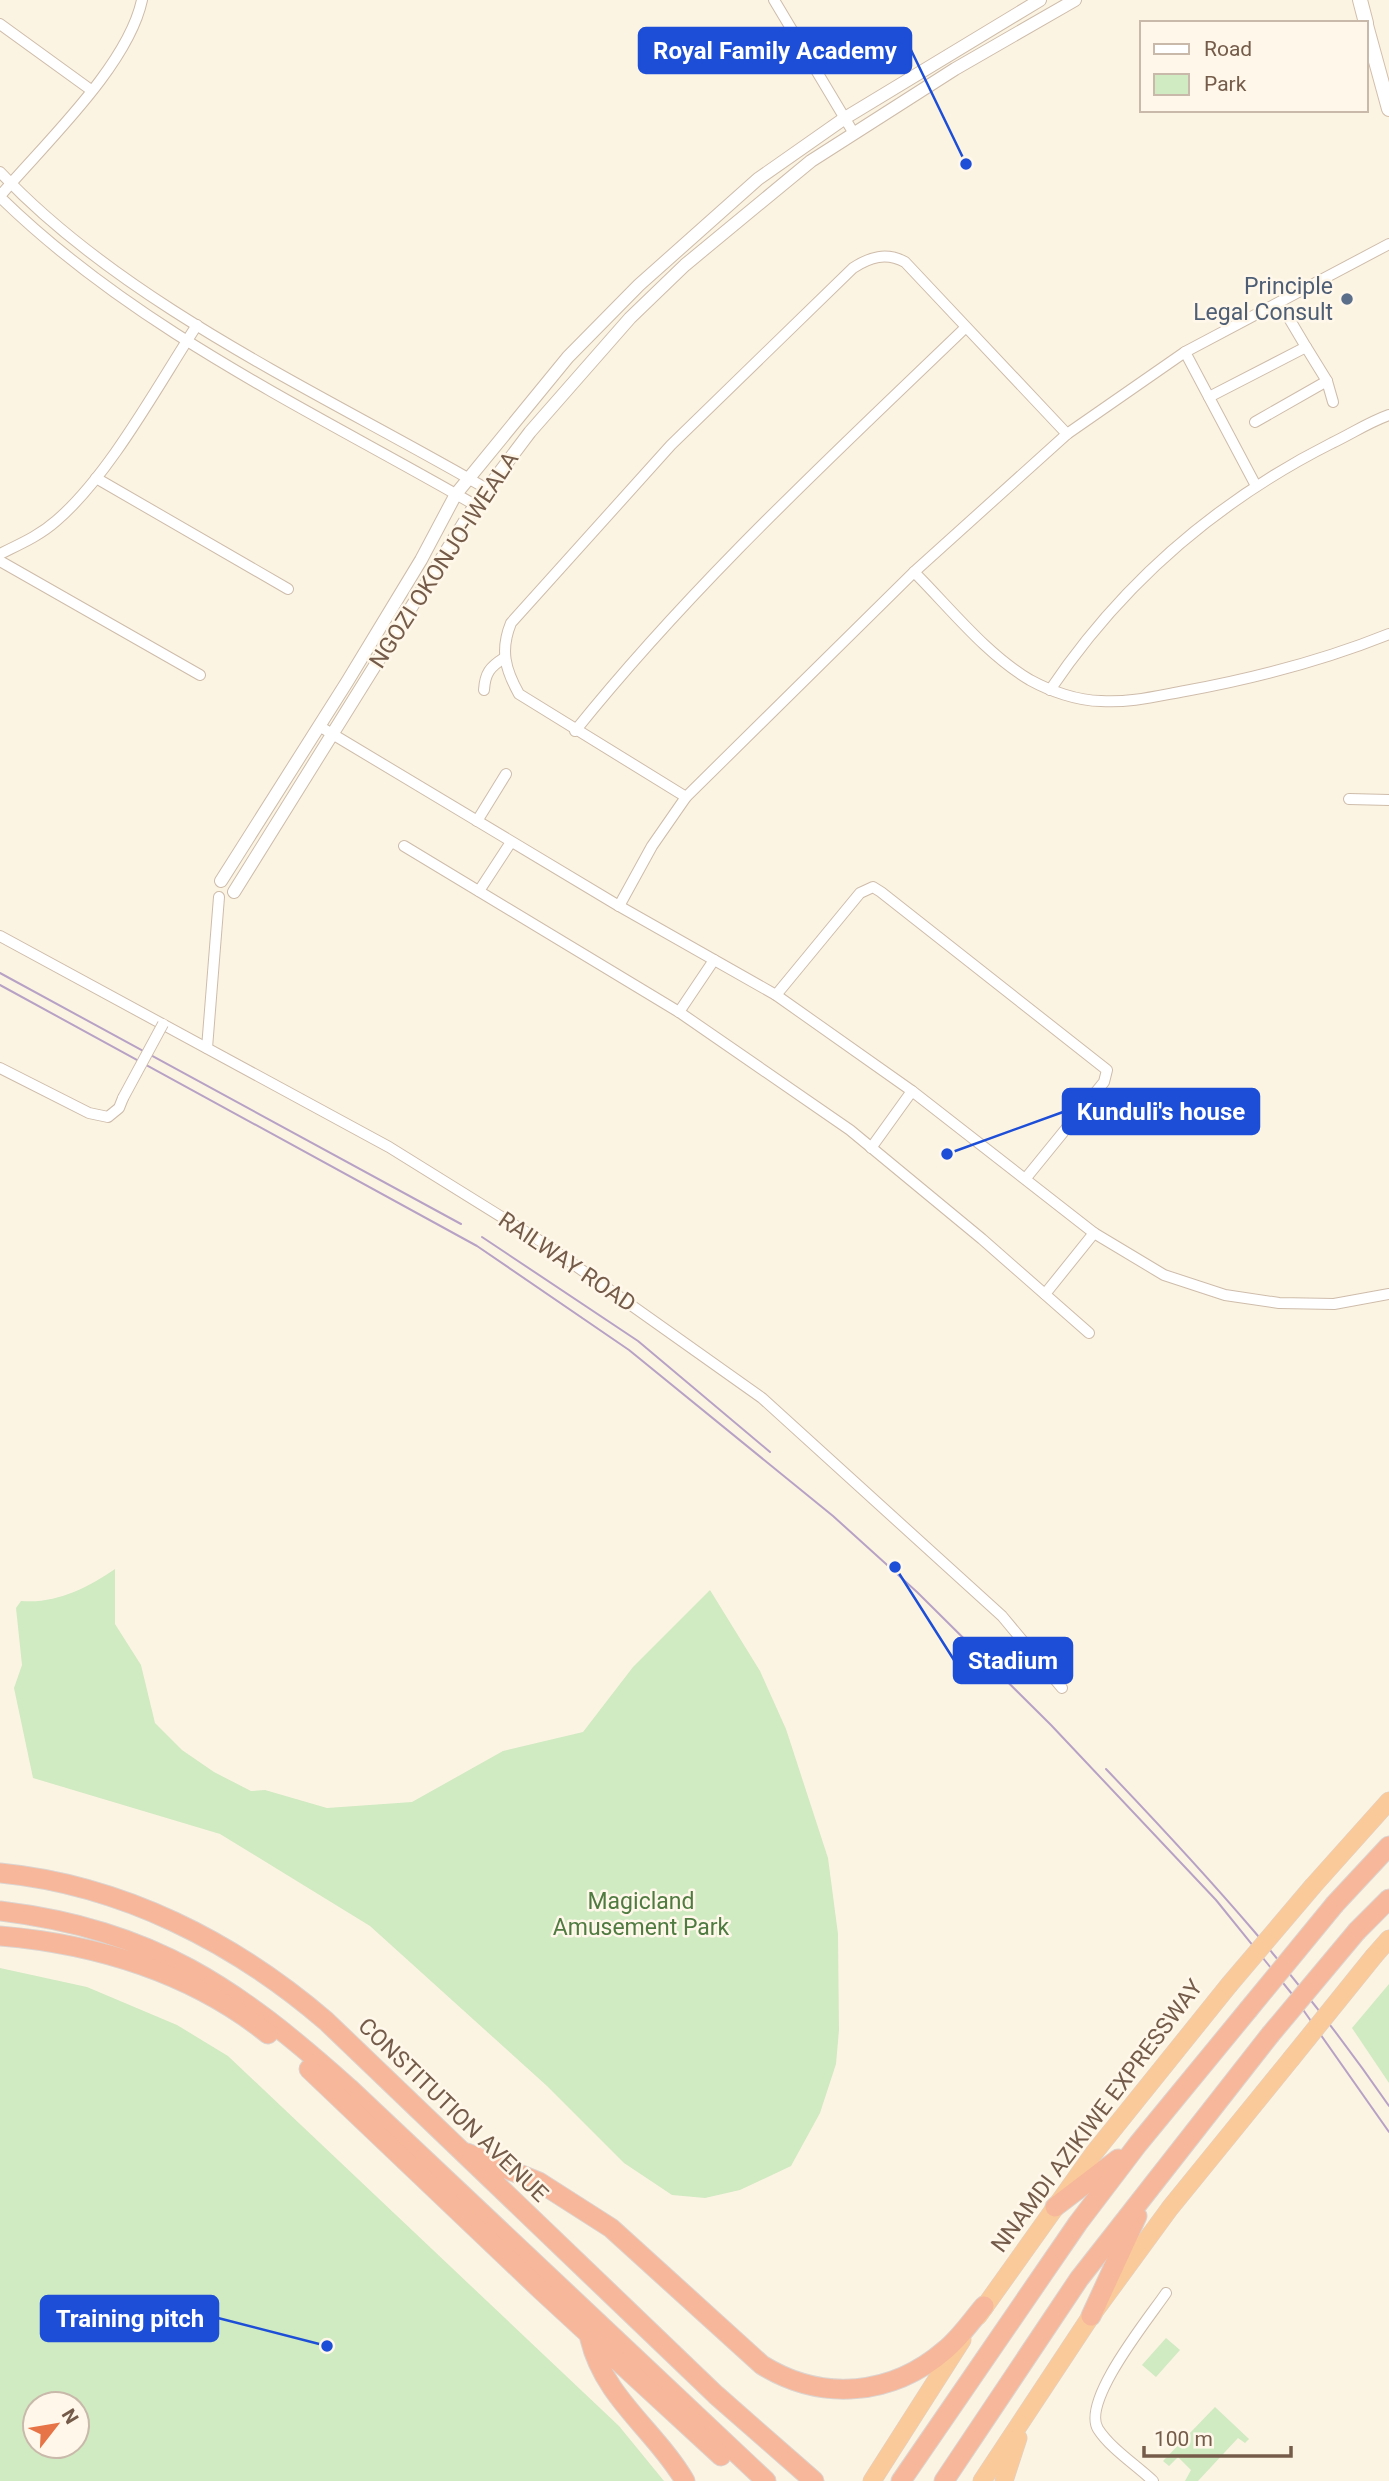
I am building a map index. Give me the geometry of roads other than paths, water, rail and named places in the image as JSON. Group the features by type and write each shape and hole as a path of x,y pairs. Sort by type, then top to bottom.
{"highway":[{"name":"NNAMDI AZIKIWE EXPRESSWAY","path":"872,2481 984,2306 1136,2099 1229,1984 1389,1801"},
{"path":"901,2481 972,2372 1138,2144 1335,1904 1389,1846"},
{"name":"CONSTITUTION AVENUE","path":"0,1873 78,1887 140,1906 194,1930 286,1986 326,2021 716,2395 814,2481"},
{"path":"944,2481 1079,2279 1153,2182 1270,2035 1357,1931 1389,1899"},
{"path":"0,1911 47,1917 151,1948 245,2001 289,2034 349,2088 748,2481"},
{"path":"47,1917 198,1988 259,2027 289,2051 553,2290"},
{"path":"0,1936 66,1943 143,1964"},
{"path":"982,2481 1091,2316 1170,2208 1389,1939"},
{"path":"1055,2207 1138,2144"},
{"path":"459,2150 539,2182 611,2228 762,2365 784,2379 833,2390 863,2389 910,2375 948,2348 984,2306"},
{"path":"1091,2316 1153,2182"},
{"path":"586,2324 608,2384 663,2448 685,2481"},
{"path":"586,2324 766,2481"},
{"path":"1004,2481 1030,2405"}],"main road":[{"path":"1360,0 1365,21"},
{"path":"1368,29 1384,72 1389,108"}],"street":[{"path":"142,0 131,34 91,90 0,197 23,220 143,313 186,341 475,505"},
{"path":"774,0 853,132"},
{"name":"NGOZI OKONJO-IWEALA","path":"221,881 422,560 456,494 568,357 639,285 758,179 845,118 1040,0"},
{"name":"NGOZI OKONJO-IWEALA","path":"234,892 475,505 530,432 639,309 757,203 853,132 1075,0"},
{"path":"0,24 91,90"},
{"path":"0,172 53,222 197,325 487,489"},
{"path":"619,906 652,846 685,797 914,572 1067,434 1185,352 1389,244"},
{"path":"685,797 519,694 505,669 505,636 511,622 671,445 853,268 875,257 887,256 905,262 1067,434"},
{"path":"1290,320 1327,382 1333,402"},
{"path":"0,554 34,537 57,520 96,478 197,325"},
{"path":"575,731 625,668 720,565 965,328"},
{"path":"1209,397 1306,347"},
{"path":"1185,352 1255,484"},
{"path":"1255,422 1327,382"},
{"path":"1050,690 1082,643 1124,596 1171,551 1255,484 1389,415"},
{"path":"96,478 288,589"},
{"path":"0,561 200,675"},
{"path":"914,572 986,645 1029,679 1050,690 1098,702 1149,698 1276,673 1389,634"},
{"path":"484,690 485,677 491,666 505,658"},
{"path":"319,726 619,906 776,995 912,1091 1094,1233 1164,1275 1225,1295 1279,1303 1334,1304 1389,1294"},
{"path":"477,821 506,774"},
{"path":"1349,799 1389,800"},
{"path":"479,891 511,842"},
{"path":"404,846 679,1012 850,1130 1089,1333"},
{"path":"206,1048 219,897 216,893 221,881"},
{"path":"776,995 860,893 873,887 881,892 1107,1070 1104,1082 1026,1178"},
{"path":"219,897 229,897 234,892"},
{"name":"RAILWAY ROAD","path":"0,936 389,1147 545,1244 762,1398 1002,1616 1062,1688"},
{"path":"679,1012 714,960"},
{"path":"0,1068 89,1113 108,1117 119,1108 163,1024"},
{"path":"871,1148 912,1091"},
{"path":"1045,1294 1094,1233"},
{"path":"1153,2481 1099,2430 1094,2414 1111,2376 1166,2293"}],"tram line":[{"path":"0,973 461,1224"},
{"path":"0,985 477,1246 629,1350 833,1516 917,1592 1051,1725 1216,1900 1292,1994 1389,2132"},
{"path":"482,1237 638,1341 770,1452"},
{"path":"1106,1769 1182,1850 1289,1973 1389,2106"}],"place":[{"name":"Royal Family Academy","path":"966,164"},
{"name":"Principle Legal Consult","path":"1347,299"},
{"name":"Kunduli's house","path":"947,1154"},
{"name":"Stadium","path":"895,1567"},
{"name":"Training pitch","path":"327,2346"}],"park label":[{"name":"Magicland Amusement Park","path":"641,1914"}]}
